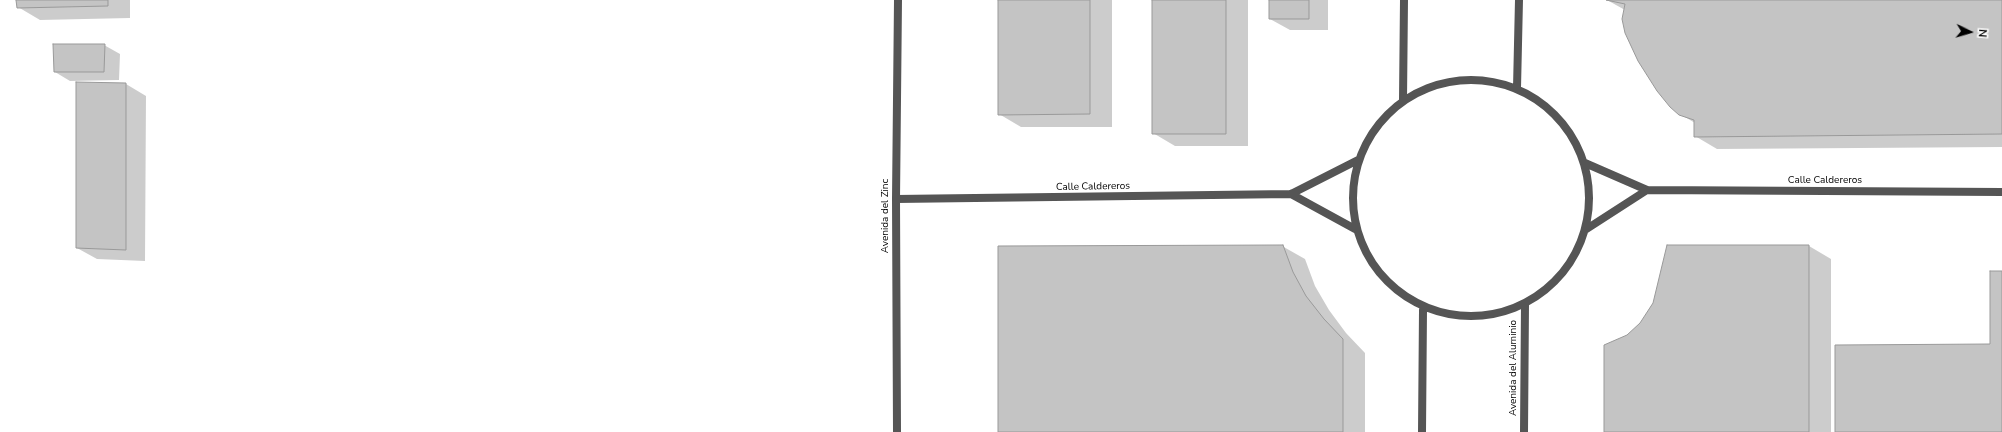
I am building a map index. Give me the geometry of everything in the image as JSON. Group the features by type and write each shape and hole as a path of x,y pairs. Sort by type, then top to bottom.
{"street":[{"name":"Avenida del Zinc","path":"897,432 896,199 898,0"},
{"path":"1403,100 1404,0"},
{"path":"1517,88 1519,0"},
{"path":"1479,79 1517,88 1547,106 1570,132 1585,163 1590,197 1585,230 1572,260 1552,286 1525,304 1488,316 1450,316 1423,310 1388,284 1368,259 1356,229 1352,198 1358,160 1376,126 1403,100 1439,83 1479,79"},
{"path":"1291,194 1358,160"},
{"path":"1585,163 1647,190"},
{"name":"Calle Caldereros","path":"1647,190 2002,192"},
{"path":"1585,230 1647,190"},
{"name":"Calle Caldereros","path":"896,199 1291,194"},
{"path":"1291,194 1356,229"},
{"name":"Avenida del Aluminio","path":"1524,432 1525,304"},
{"path":"1422,432 1423,310"}],"building":[{"path":"16,0 108,0 108,6 17,8"},
{"path":"998,0 1090,0 1090,114 998,115"},
{"path":"1152,0 1226,0 1226,134 1152,134"},
{"path":"1269,0 1309,0 1309,19 1269,19"},
{"path":"1606,0 2002,0 2002,134 1694,137 1694,120 1679,115 1670,107 1657,91 1638,61 1625,33 1622,19 1625,4"},
{"path":"53,44 105,44 104,72 54,72"},
{"path":"76,82 126,83 126,250 76,248"},
{"path":"1283,245 1293,272 1306,296 1324,319 1343,339 1343,432 998,432 998,246"},
{"path":"1667,245 1809,245 1809,432 1604,432 1604,345 1627,335 1640,323 1653,303"},
{"path":"1990,271 2002,271 2002,432 1835,432 1835,345 1990,344"}]}
